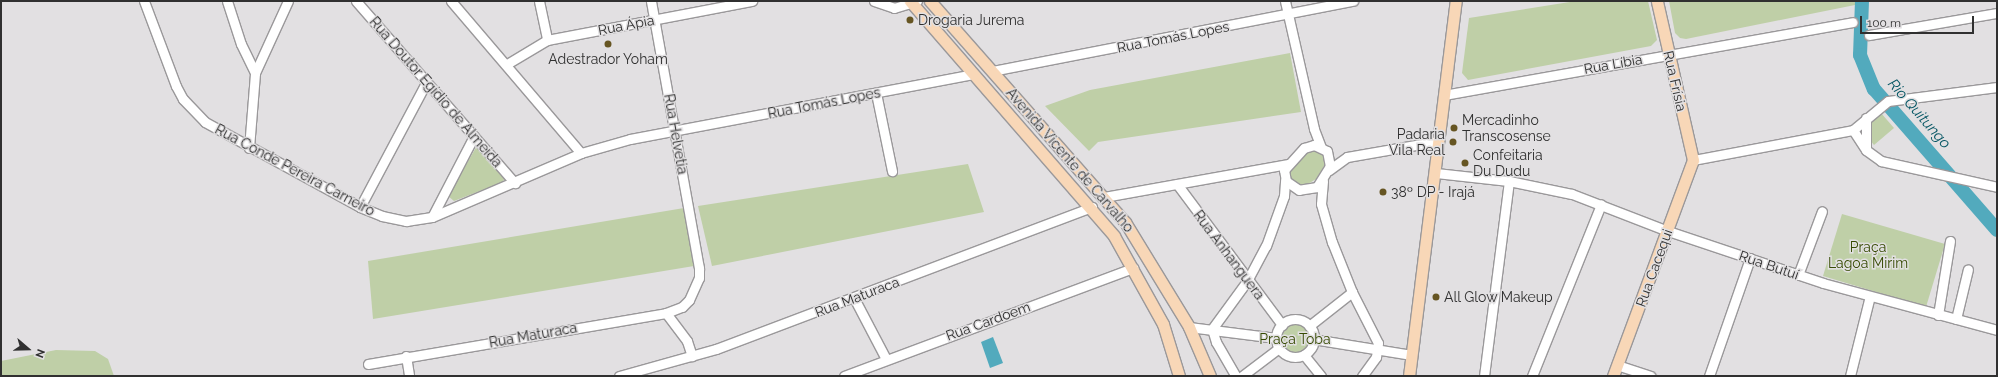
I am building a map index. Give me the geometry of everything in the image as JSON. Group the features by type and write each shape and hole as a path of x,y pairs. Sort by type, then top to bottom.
{"main road":[{"name":"Avenida Vicente de Carvalho","path":"930,1 1104,197 1135,235 1189,327 1210,376"},
{"path":"1409,376 1436,173 1456,1"},
{"name":"Rua Frísia","path":"1657,1 1693,160"},
{"name":"Avenida Vicente de Carvalho","path":"913,2 973,74 1092,207 1114,236 1163,324 1180,376"},
{"name":"Rua Cacequi","path":"1613,376 1668,231 1693,160"}],"street":[{"name":"Rua Conde Pereira Carneiro","path":"144,1 183,99 205,122 249,148 360,207 395,220 417,220 432,216 515,183 581,153 630,138 675,131"},
{"path":"228,1 241,44 255,73"},
{"path":"249,148 255,73 288,1"},
{"name":"Rua Doutor Egídio de Almeida","path":"356,1 515,183"},
{"path":"451,1 507,64 581,153"},
{"path":"539,1 548,40"},
{"name":"Rua Helvetia","path":"651,1 699,268"},
{"name":"Rua Ápia","path":"507,64 548,40 752,1"},
{"path":"874,1 894,8 913,2"},
{"path":"1281,205 1288,195 1302,190 1315,188 1323,181 1329,170 1331,162 1312,121 1285,1"},
{"name":"Rua Tomás Lopes","path":"992,71 1288,15 1353,1"},
{"path":"1869,34 1997,14"},
{"name":"Rua Líbia","path":"1444,96 1669,54 1853,22"},
{"name":"Rua Tomás Lopes","path":"675,131 973,74"},
{"path":"360,207 426,82"},
{"path":"1693,160 1853,130 1876,108 1888,101 1997,87"},
{"path":"876,93 892,171"},
{"path":"1866,118 1866,150"},
{"path":"1302,149 1312,121"},
{"path":"1853,130 1866,150 1880,160 1924,172 1997,187"},
{"path":"432,216 474,136"},
{"path":"1329,170 1347,157 1439,141"},
{"path":"1104,197 1269,169 1287,164 1302,149 1310,145 1347,157"},
{"path":"1212,329 1248,280 1266,246 1285,190 1284,178 1287,164"},
{"path":"1269,169 1278,171 1284,178 1302,190 1315,195 1321,204 1332,242 1352,292 1378,342 1379,350 1362,376"},
{"name":"Rua Butuí","path":"1436,173 1509,181 1572,194 1668,231 1798,275 1938,315 1997,330"},
{"path":"1321,204 1323,181"},
{"path":"1484,376 1509,181"},
{"name":"Rua Anhanguera","path":"1177,184 1282,325"},
{"path":"1532,376 1601,204"},
{"name":"Rua Maturaca","path":"619,376 692,356 854,298 1092,207"},
{"path":"1798,275 1822,211"},
{"path":"1938,315 1950,241"},
{"path":"1709,376 1750,258"},
{"name":"Rua Maturaca","path":"368,364 406,356 666,313 682,307 689,300 695,290 699,268"},
{"name":"Rua Cardoem","path":"844,376 886,359 1133,268"},
{"path":"1956,319 1968,269"},
{"path":"1309,326 1352,292"},
{"path":"1850,376 1870,296"},
{"path":"854,298 886,359"},
{"path":"666,313 687,341 692,356"},
{"path":"1296,320 1309,326 1314,339 1310,350 1304,355 1290,357 1279,348 1276,338 1282,325 1296,320"},
{"path":"1189,327 1276,338"},
{"path":"1212,329 1216,342 1236,376"},
{"path":"1314,339 1412,355"},
{"path":"1242,376 1279,348"},
{"path":"1304,355 1321,376"},
{"path":"406,356 409,376"},
{"path":"1617,365 1650,376"}],"green space":[{"path":"1576,1 1648,1 1657,40 1651,46 1468,80 1462,73 1469,18"},
{"path":"1669,1 1860,1 1860,4 1686,39 1680,38 1675,33"},
{"path":"1290,53 1301,112 1098,142 1089,151 1045,106 1090,90"},
{"path":"1881,113 1894,128 1874,145 1870,140 1870,123"},
{"path":"478,144 506,174 503,182 454,201 448,196"},
{"path":"1309,151 1320,152 1324,158 1324,166 1316,179 1308,184 1299,184 1290,178 1290,171"},
{"path":"968,164 984,212 712,266 698,206"},
{"path":"684,208 694,266 373,319 368,261"},
{"name":"Praça Lagoa Mirim","path":"1842,214 1945,244 1926,307 1823,276"},
{"name":"Praça Toba","path":"1295,324 1301,325 1309,333 1309,345 1301,353 1295,354 1289,353 1281,345 1280,339 1281,333 1289,325"},
{"path":"56,350 95,351 108,359 114,376 1,376 1,361"}],"water":[{"path":"993,337 1003,363 990,368 981,342"}],"waterway":[{"name":"Rio Quitungo","path":"1862,1 1860,55 1874,89 1997,230"}],"place":[{"name":"Drogaria Jurema","path":"910,20"},
{"name":"Adestrador Yoham","path":"608,44"},
{"name":"Mercadinho Transcosense","path":"1454,128"},
{"name":"Padaria Vila Real","path":"1453,142"},
{"name":"Confeitaria Du Dudu","path":"1465,163"},
{"name":"38º DP - Irajá","path":"1383,192"},
{"name":"All Glow Makeup","path":"1436,297"}]}
